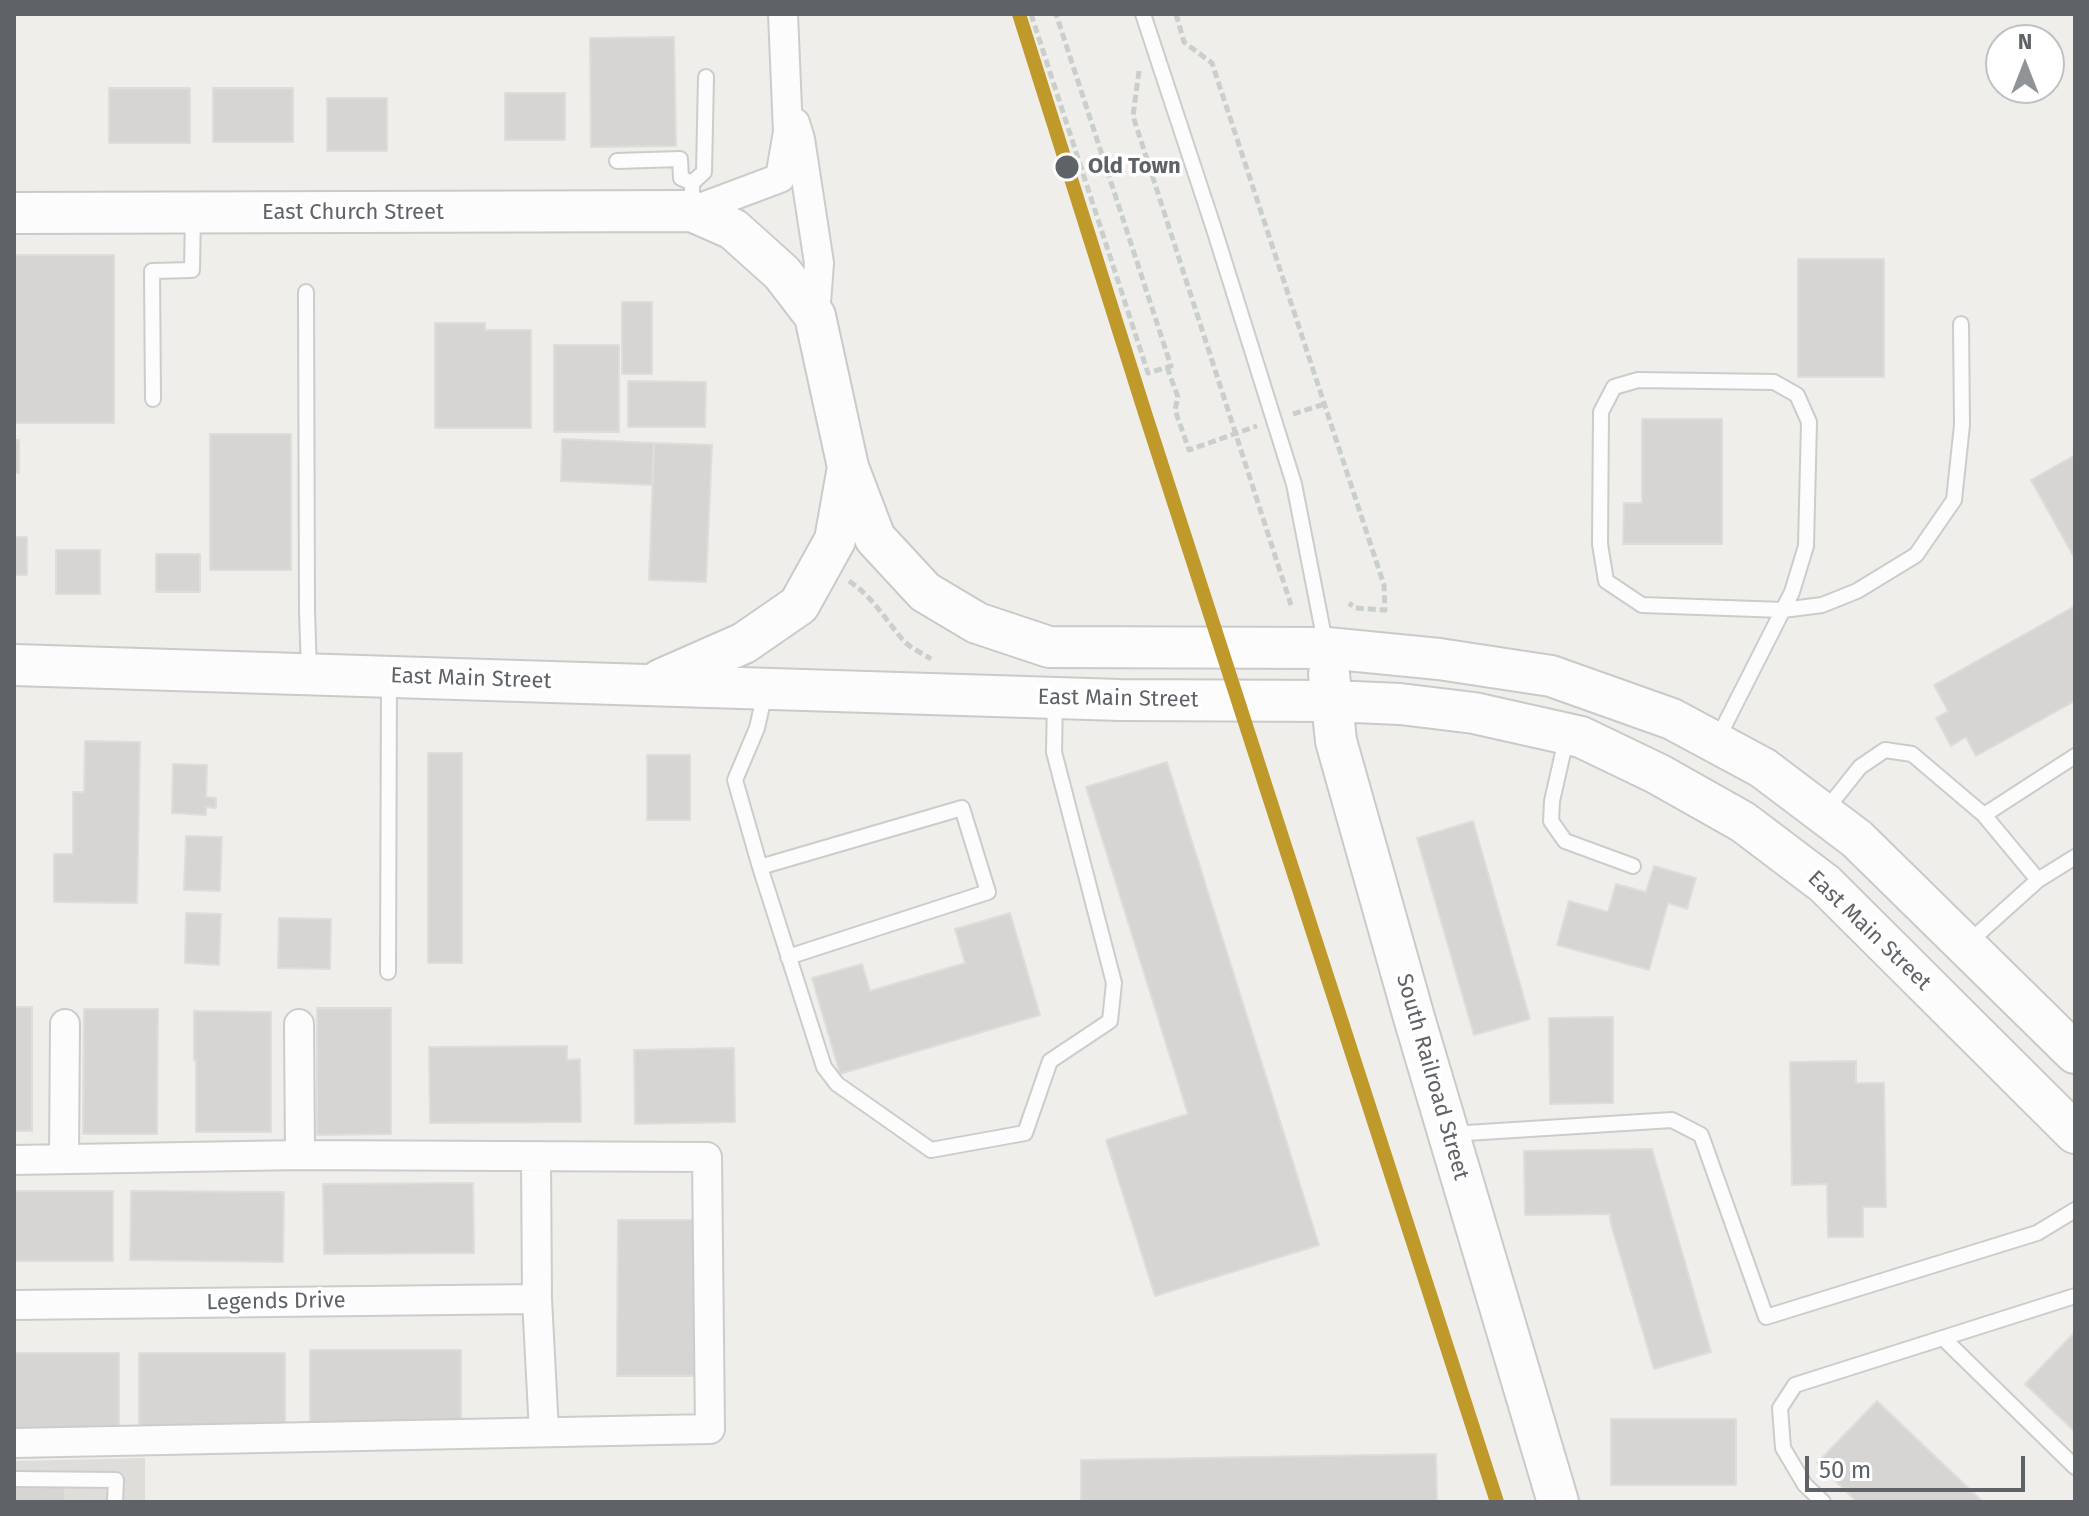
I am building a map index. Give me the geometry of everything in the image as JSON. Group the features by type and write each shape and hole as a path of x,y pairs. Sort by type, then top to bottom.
{"main road":[{"name":"East Church Street","path":"14,213 193,213 692,197"},
{"path":"692,197 782,273 815,316 848,467 875,538 925,592 977,623 1049,647 1327,648 1439,659 1551,676 1672,719 1763,768 1857,839 2075,1053"},
{"path":"652,684 744,643 799,605 835,540 848,467"},
{"name":"South Railroad Street","path":"1327,648 1336,741 1558,1502"},
{"name":"East Main Street","path":"14,665 1120,700 1400,704 1474,713 1581,737 1658,774 1743,822 1825,884 2075,1133"},
{"path":"2041,1098 2075,1064"}],"street":[{"path":"692,197 780,178 788,132 783,14"},
{"path":"786,92 800,139 819,263 815,316"},
{"path":"64,1159 65,1024"},
{"path":"299,1024 300,1155"},
{"path":"14,1160 300,1155 707,1157 710,1429 14,1443"},
{"path":"536,1157 537,1299 544,1432"},
{"name":"Legends Drive","path":"14,1305 537,1299"}],"lane":[{"path":"1143,14 1294,484 1327,648"},
{"path":"692,197 704,172 706,77"},
{"path":"617,161 680,159 681,178 692,197"},
{"path":"153,399 152,271 192,270 193,213"},
{"path":"306,292 310,674"},
{"path":"1716,743 1783,610 1792,592 1806,546 1809,422 1797,395 1774,382 1638,380 1614,387 1601,412 1600,544 1606,581 1642,605 1783,610 1822,605 1857,591 1916,555 1954,500 1962,425 1961,324"},
{"path":"388,972 389,676"},
{"path":"765,688 757,728 735,780 824,1067 837,1084 931,1150 1025,1133 1050,1061 1110,1021 1114,983 1054,752 1055,698"},
{"path":"1567,734 1552,801 1551,821 1565,841 1633,866"},
{"path":"1823,813 1860,767 1885,750 1912,754 1984,815 2038,880"},
{"path":"1984,815 2075,756"},
{"path":"760,867 962,808 988,892 788,957"},
{"path":"1965,946 2038,880 2075,857"},
{"path":"1449,1134 1672,1120 1701,1135 1766,1317 2037,1233 2075,1210"},
{"path":"1823,1502 1805,1485 1783,1448 1780,1408 1795,1385 2075,1296"},
{"path":"1943,1338 2075,1467"},
{"path":"14,1479 116,1480 115,1502"}],"path":[{"path":"1031,14 1148,373 1171,366 1056,14"},
{"path":"1176,14 1184,42 1212,63 1384,585 1385,610 1355,608 1349,603"},
{"path":"1134,58 1139,73 1133,116 1291,605"},
{"path":"1167,367 1178,397 1175,410 1189,450 1325,404"}],"shaded area":[{"path":"145,1458 145,1502 14,1502 14,1461"}],"building":[{"path":"674,37 676,146 591,147 590,38"},
{"path":"109,88 190,88 190,143 109,143"},
{"path":"213,88 293,88 293,142 213,142"},
{"path":"505,93 565,93 565,140 505,140"},
{"path":"327,98 387,98 387,151 327,151"},
{"path":"14,255 114,255 114,423 14,423"},
{"path":"1798,259 1884,259 1884,377 1798,377"},
{"path":"622,302 652,302 652,374 622,374"},
{"path":"435,323 485,323 485,330 531,330 531,428 435,428"},
{"path":"554,345 619,345 619,432 554,432"},
{"path":"628,381 706,382 705,427 628,427"},
{"path":"1642,419 1722,419 1722,544 1623,544 1624,503 1642,503"},
{"path":"210,434 291,434 291,570 210,570"},
{"path":"562,439 654,443 652,485 561,481"},
{"path":"14,440 19,440 19,473 14,473"},
{"path":"654,443 712,445 706,582 649,580"},
{"path":"2075,455 2075,559 2031,480"},
{"path":"14,537 27,537 27,575 14,575"},
{"path":"56,550 100,550 100,594 56,594"},
{"path":"156,554 200,554 200,592 156,592"},
{"path":"2075,606 2075,701 1976,756 1966,737 1951,746 1936,718 1948,711 1934,685"},
{"path":"85,741 140,742 137,903 54,902 54,854 73,854 73,792 84,792"},
{"path":"428,753 462,753 462,963 428,963"},
{"path":"647,755 690,755 690,820 647,820"},
{"path":"1167,762 1319,1245 1155,1296 1106,1140 1188,1114 1086,787"},
{"path":"173,764 207,765 206,797 216,798 216,808 206,807 206,815 172,813"},
{"path":"1473,821 1530,1019 1474,1035 1417,838"},
{"path":"186,836 222,837 220,891 184,890"},
{"path":"1654,866 1696,878 1687,909 1668,903 1649,970 1557,945 1569,901 1608,912 1616,884 1646,892"},
{"path":"186,913 221,914 219,965 185,963"},
{"path":"1010,913 1040,1015 840,1074 812,978 862,964 870,991 965,963 955,929"},
{"path":"279,918 331,919 330,969 278,968"},
{"path":"14,1007 32,1007 32,1131 14,1131"},
{"path":"317,1008 391,1008 391,1134 317,1135"},
{"path":"84,1009 158,1009 157,1134 83,1134"},
{"path":"194,1011 271,1012 271,1132 196,1132"},
{"path":"1613,1017 1613,1103 1550,1104 1549,1018"},
{"path":"567,1046 567,1060 580,1059 581,1122 430,1123 429,1047"},
{"path":"734,1048 735,1122 635,1124 634,1050"},
{"path":"1856,1061 1856,1083 1884,1083 1886,1207 1863,1207 1863,1237 1828,1237 1827,1184 1792,1185 1790,1062"},
{"path":"1652,1149 1711,1352 1654,1369 1610,1214 1525,1215 1524,1151"},
{"path":"473,1183 474,1253 324,1254 323,1184"},
{"path":"14,1191 113,1191 113,1261 14,1261"},
{"path":"131,1191 284,1192 283,1262 130,1260"},
{"path":"618,1220 699,1220 699,1376 617,1376"},
{"path":"2075,1332 2075,1432 2025,1384"},
{"path":"310,1350 461,1350 461,1425 310,1425"},
{"path":"14,1353 119,1353 119,1431 14,1431"},
{"path":"139,1353 285,1353 285,1429 139,1429"},
{"path":"1877,1401 1983,1502 1857,1502 1817,1463"},
{"path":"1611,1419 1736,1419 1736,1485 1611,1485"},
{"path":"1436,1454 1437,1502 1081,1502 1081,1460"},
{"path":"14,1486 65,1486 65,1502 14,1502"}],"transit line":[{"path":"1019,14 1497,1502"}],"place":[{"name":"Old Town","path":"1067,167"}]}
